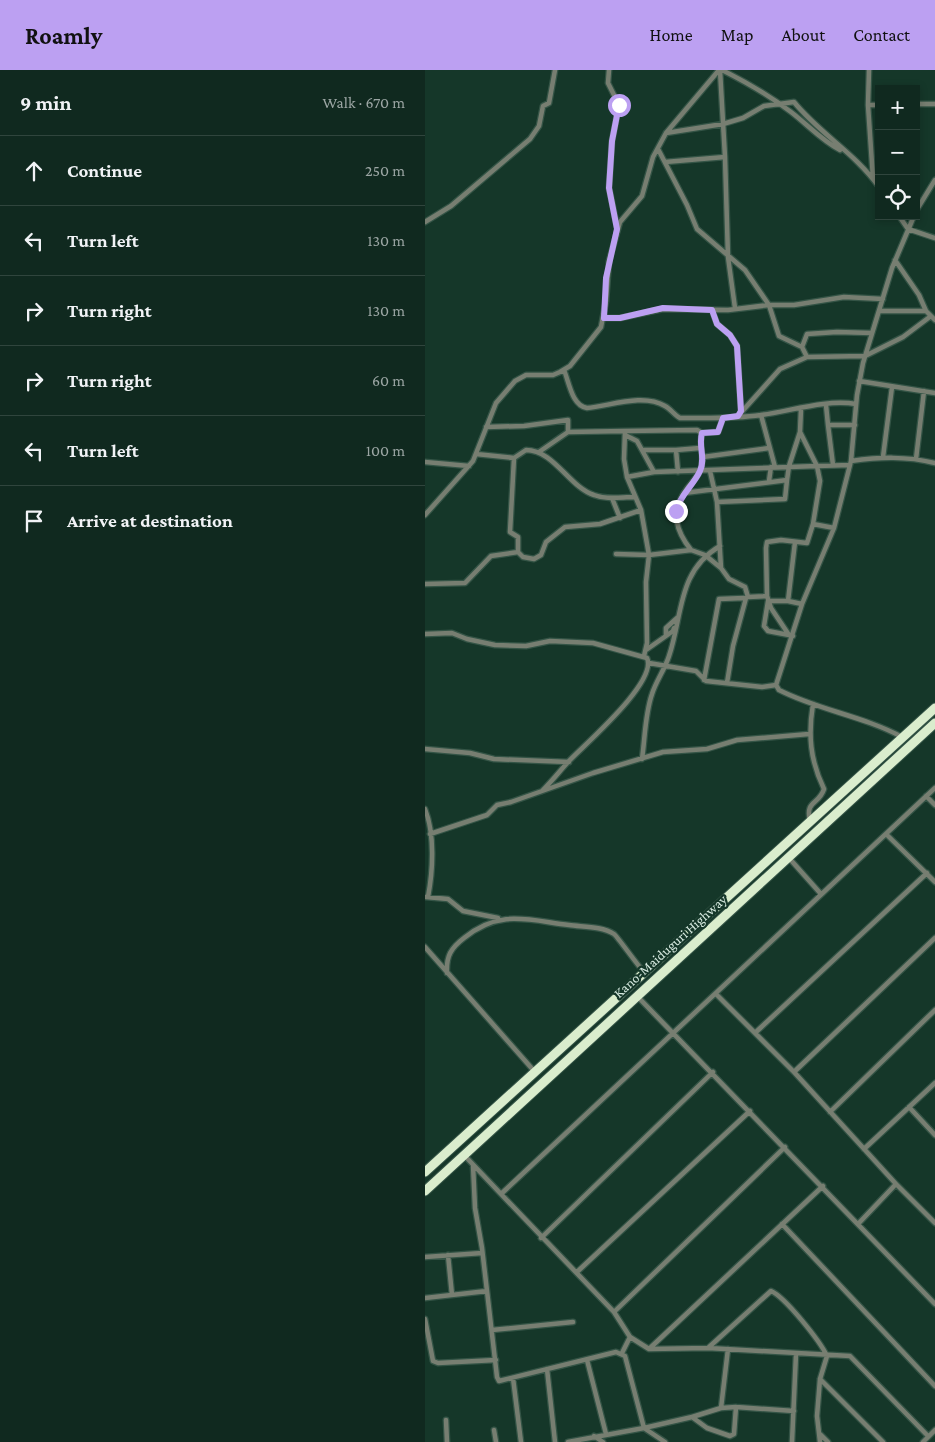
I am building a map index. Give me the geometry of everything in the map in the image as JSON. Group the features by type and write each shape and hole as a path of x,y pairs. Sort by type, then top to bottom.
{"highway":[{"name":"Kano-Maiduguri Highway","path":"425,1172 935,708"},
{"name":"Kano-Maiduguri Highway","path":"425,1191 636,995 935,723"}],"street":[{"path":"425,222 451,206 530,139 539,126 543,106 549,103 555,70"},
{"path":"609,70 608,83 619,105 612,141 609,188 617,229"},
{"path":"720,70 750,84 778,103 827,143 848,154"},
{"path":"720,70 728,257 735,308"},
{"path":"425,515 469,466 476,454 496,403 515,380 526,375 553,375 564,370 570,366 601,327 604,318 606,278 620,222 642,196 649,167 666,133 720,70"},
{"path":"869,70 868,105 873,178"},
{"path":"666,133 723,124 743,118 763,106 794,102 818,129 848,154 875,181"},
{"path":"868,105 875,104"},
{"path":"920,104 935,104"},
{"path":"658,149 697,229 745,270 769,304 779,336 802,347 807,357"},
{"path":"665,162 725,157"},
{"path":"920,205 935,180"},
{"path":"902,220 908,229 935,238"},
{"path":"902,737 873,724 813,704 779,690 776,685 791,636 834,528 851,463 859,381 865,356 895,260 912,220"},
{"path":"738,416 780,369 807,357 865,356 903,337 933,318 926,311 919,296 895,260"},
{"path":"604,318 620,318 663,308 712,310 769,304 794,305 844,297 883,299"},
{"path":"712,310 717,324 730,335 737,346 741,411"},
{"path":"879,311 926,311"},
{"path":"802,347 804,338 810,332 872,333"},
{"path":"564,370 576,401 581,407 587,408 649,401 665,406 680,418 723,418 761,415 825,405 856,404"},
{"path":"859,381 935,393"},
{"path":"883,457 892,387"},
{"path":"917,458 924,391"},
{"path":"825,405 833,465"},
{"path":"717,502 785,499 789,466 800,432 801,408"},
{"path":"761,415 773,467 769,481"},
{"path":"539,452 569,432 625,433 697,430 702,433 718,432 723,418"},
{"path":"486,427 524,426 568,420 569,432"},
{"path":"828,425 855,425"},
{"path":"791,636 765,630 768,598 765,548 767,542 781,540 807,543 813,524 820,481 817,466 800,432"},
{"path":"625,433 637,441 654,472"},
{"path":"625,433 624,459 627,477 633,497 641,510 649,555 646,650 644,656"},
{"path":"691,550 680,536 676,517 677,506 700,471 703,457 700,448 702,433"},
{"path":"643,450 700,448"},
{"path":"703,457 769,448"},
{"path":"476,454 514,458 526,450 539,452 591,494 612,498 633,497"},
{"path":"676,450 678,472"},
{"path":"627,477 654,472 833,465 883,457 917,458 935,462"},
{"path":"514,458 510,532 517,536 518,552 523,557 534,559 541,555 546,542 565,527 600,524 641,510"},
{"path":"425,462 469,466"},
{"path":"711,470 717,502 721,568"},
{"path":"684,493 787,480"},
{"path":"612,498 620,518"},
{"path":"813,524 834,528"},
{"path":"788,601 795,542"},
{"path":"646,650 673,631 689,581 705,555 720,546"},
{"path":"616,554 649,555 691,550 705,555 721,568 732,582 745,587 746,598 727,683"},
{"path":"425,584 465,583 491,556 518,552"},
{"path":"704,680 719,599 768,598 803,604"},
{"path":"768,598 775,616 791,636"},
{"path":"642,759 651,696 669,656 677,618"},
{"path":"425,634 452,632 467,639 495,645 527,646 550,641 593,643 644,656 649,664"},
{"path":"649,664 696,671 704,680 762,687 776,685"},
{"path":"542,791 592,741 621,708 642,682 649,664"},
{"path":"810,821 808,811 810,805 823,793 824,789 819,778 809,734 813,704"},
{"path":"430,834 487,815 497,805 670,751 707,749 737,740 809,734"},
{"path":"425,749 470,753 494,758 569,762"},
{"path":"501,1194 935,788"},
{"path":"926,796 935,804"},
{"path":"425,809 430,834 431,882 426,897 448,899 463,911 500,919 532,920 603,930 615,934 628,955 645,973"},
{"path":"886,834 935,882"},
{"path":"788,857 821,894"},
{"path":"756,1032 927,873"},
{"path":"447,973 447,963 452,948 482,925 500,919"},
{"path":"794,1072 935,938"},
{"path":"425,947 536,1073"},
{"path":"716,994 756,1032 896,1184 935,1223"},
{"path":"636,995 713,1072 935,1304"},
{"path":"830,1112 935,1010"},
{"path":"541,1238 713,1072"},
{"path":"864,1149 935,1083"},
{"path":"909,1107 935,1135"},
{"path":"577,1272 750,1111"},
{"path":"613,1312 785,1147"},
{"path":"464,1155 541,1238 577,1272 613,1312 630,1337 649,1349 708,1348 850,1356 928,1436"},
{"path":"473,1165 475,1208 499,1382 622,1352"},
{"path":"858,1224 896,1184"},
{"path":"649,1349 823,1186"},
{"path":"782,1224 935,1386"},
{"path":"425,1257 482,1253"},
{"path":"448,1255 452,1295"},
{"path":"425,1298 487,1291"},
{"path":"708,1348 771,1291 778,1294 822,1347 827,1356 819,1379 817,1416 820,1442"},
{"path":"425,1319 433,1361 438,1363 496,1360"},
{"path":"491,1330 573,1322"},
{"path":"622,1352 630,1337"},
{"path":"721,1408 728,1350"},
{"path":"622,1352 627,1361 644,1428 665,1442"},
{"path":"792,1442 796,1354"},
{"path":"587,1360 606,1434"},
{"path":"547,1369 555,1442"},
{"path":"513,1378 521,1442"},
{"path":"819,1379 883,1442"},
{"path":"571,1442 594,1436 644,1428 721,1408 736,1407 794,1411"},
{"path":"692,1417 707,1428 730,1436 735,1434 736,1407"},
{"path":"446,1420 447,1442"},
{"path":"494,1430 496,1442"},
{"path":"923,1442 935,1430"},
{"path":"819,1433 828,1442"},
{"path":"594,1436 603,1442"}],"route":[{"path":"619,105 612,141 609,188 617,229 606,278 604,318 620,318 663,308 712,310 720,328 735,340 739,356 741,411 738,416 723,418 718,432 702,433 700,448 703,457 700,471 684,493 676,511"}]}
